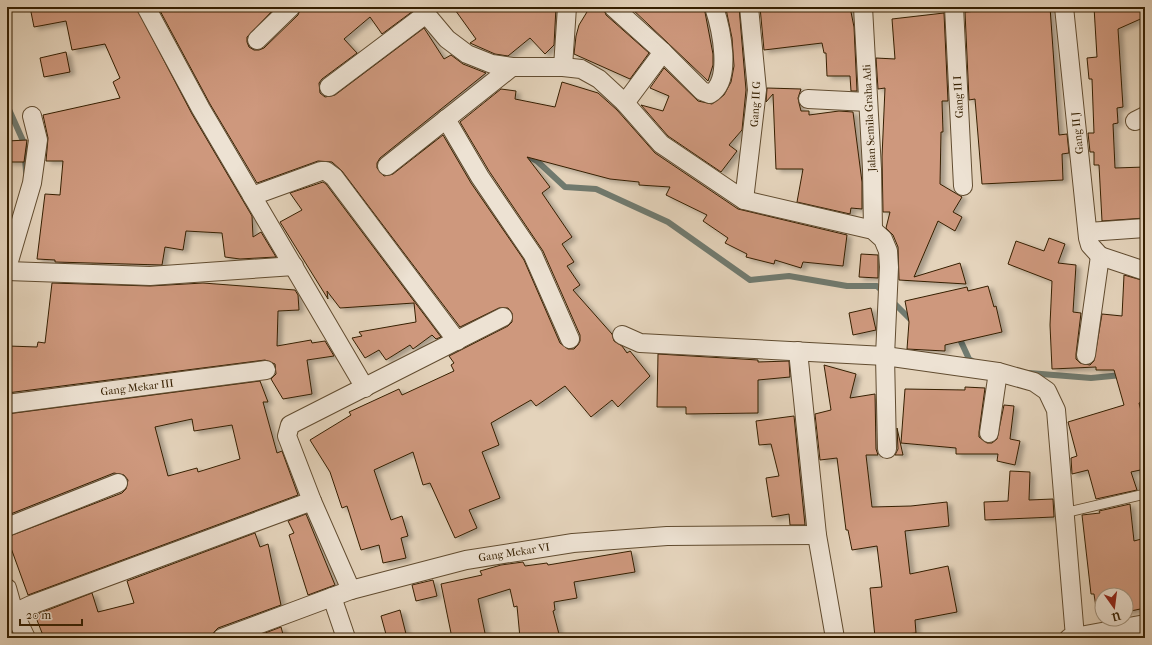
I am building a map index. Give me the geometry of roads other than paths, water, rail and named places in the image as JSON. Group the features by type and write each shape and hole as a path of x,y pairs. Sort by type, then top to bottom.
{"street":[{"path":"146,7 201,109 365,388"},
{"path":"257,40 291,7"},
{"path":"563,67 567,7"},
{"path":"613,7 663,52 706,94 710,94 715,91 722,71 723,52 721,28 714,7"},
{"name":"Gang II G","path":"744,200 757,90 749,7"},
{"name":"Jalan Semila Graha Adi","path":"863,7 872,169 873,230"},
{"name":"Gang II I","path":"954,7 963,186"},
{"name":"Gang II J","path":"1064,7 1088,232 1090,245 1100,256"},
{"path":"329,87 424,11 447,39 468,54 492,64 512,67 563,67 581,69 599,80 625,103 661,144 744,200 873,230 883,239 888,251 889,267 885,356 887,449"},
{"path":"625,103 663,52"},
{"path":"387,166 512,67"},
{"path":"808,100 868,102"},
{"path":"32,116 38,135 38,145 32,183 8,262 150,276 294,266"},
{"path":"446,118 480,178 533,255 570,340"},
{"path":"252,196 321,171 334,177 457,341"},
{"path":"1088,232 1145,228"},
{"path":"1086,355 1100,256 1145,271"},
{"path":"351,590 312,501 287,436 290,425 503,317"},
{"path":"622,335 640,343 885,356 998,372 1034,382 1047,391 1056,410 1072,637 1145,624"},
{"path":"798,351 817,535 835,638"},
{"name":"Gang Mekar III","path":"7,404 266,370"},
{"path":"989,433 998,372"},
{"path":"7,527 118,483"},
{"path":"17,626 32,605 312,501"},
{"name":"Gang Mekar VI","path":"222,638 351,590 466,560 573,543 667,536 817,535"},
{"path":"7,588 17,626"},
{"path":"332,597 346,638"}],"lane":[{"path":"1064,513 1145,494"}],"waterway":[{"path":"7,105 24,143 26,172"},
{"path":"418,150 438,143"},
{"path":"526,155 537,161 565,187 596,189 668,222 750,280 789,276 847,286 877,286 885,294"},
{"path":"891,300 910,319 914,320"},
{"path":"958,335 969,359 976,363"},
{"path":"1029,373 1091,378 1122,375"}]}
